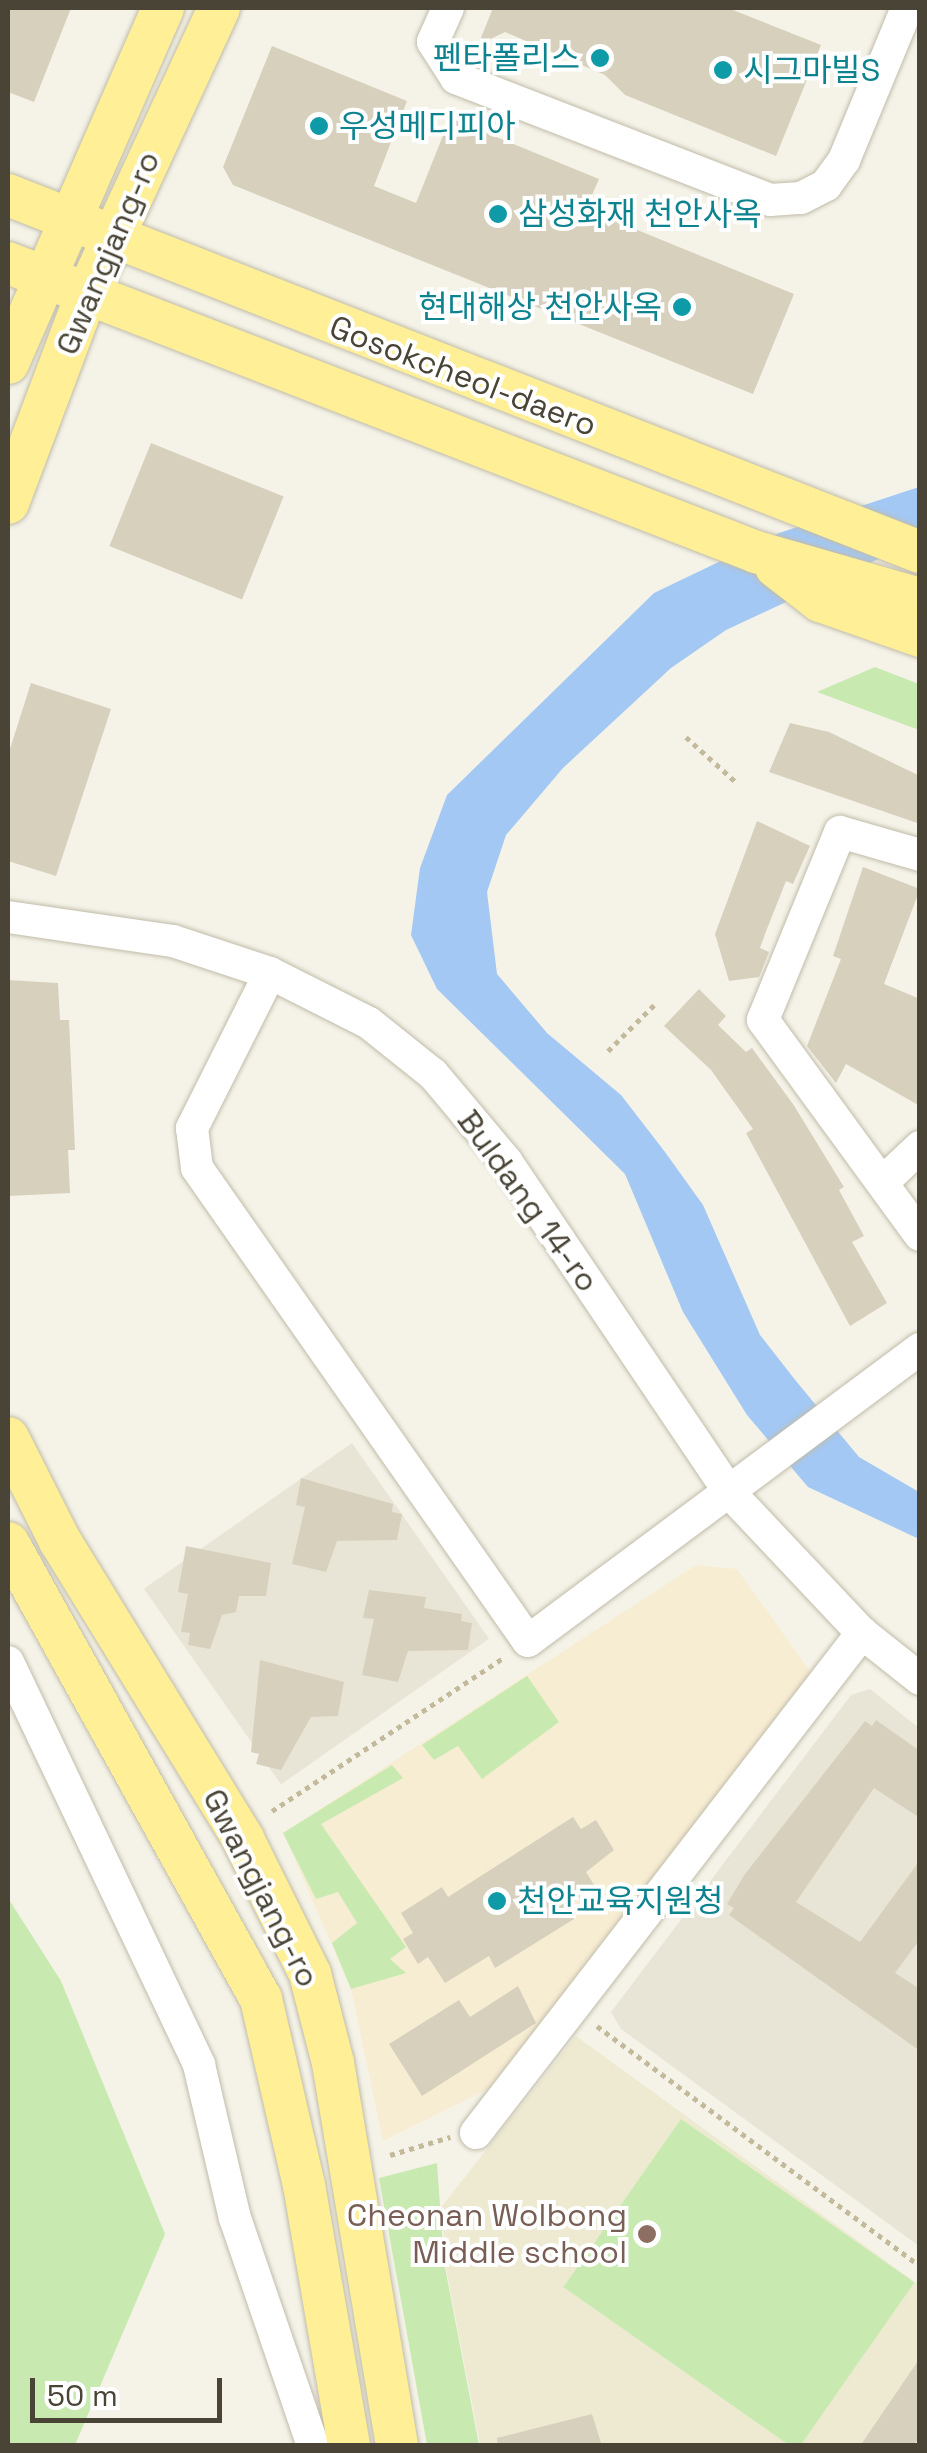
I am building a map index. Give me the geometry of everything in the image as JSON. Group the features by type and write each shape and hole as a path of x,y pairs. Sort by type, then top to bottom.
{"main road":[{"name":"Gwangjang-ro","path":"8,363 24,270 67,221 163,8"},
{"name":"Gwangjang-ro","path":"8,504 86,296 219,8"},
{"name":"Gosokcheol-daero","path":"8,195 732,480 814,497 920,552"},
{"name":"Gosokcheol-daero","path":"24,270 737,544 820,601 919,624"},
{"path":"814,497 920,522"},
{"name":"Gwangjang-ro","path":"8,1438 60,1542 243,1838 310,1974 333,2063 397,2446"},
{"name":"Gwangjang-ro","path":"8,1543 189,1860 261,2000 304,2185 349,2446"}],"street":[{"path":"448,8 433,42 456,78 770,200 801,198 826,185 844,160 908,11"},
{"path":"920,855 840,832 763,1020 819,1103 886,1180 920,1235"},
{"name":"Buldang 14-ro","path":"8,917 173,940 270,973 369,1023 433,1074 506,1162 730,1493 862,1633 920,1679"},
{"path":"270,973 192,1128 197,1168 528,1641 911,1356"},
{"path":"886,1180 920,1148"},
{"path":"467,2134 862,1633"},
{"path":"8,1662 199,2065 236,2218 312,2446"}],"path":[{"path":"686,738 738,784"},
{"path":"608,1051 657,1002"},
{"path":"272,1811 528,1641"},
{"path":"597,2026 920,2266"},
{"path":"390,2156 467,2134"}],"shaded area":[{"path":"352,1443 489,1639 281,1784 144,1589"},
{"path":"696,1565 737,1569 812,1674 492,2087 383,2141 351,1989 283,1833"},
{"path":"870,1689 919,1728 919,2246 621,2029 611,2012 851,1695"},
{"name":"Cheonan Wolbong Middle school","path":"576,2036 919,2285 919,2445 480,2445 445,2263 442,2206"}],"green space":[{"path":"875,667 919,684 919,730 817,692"},
{"path":"527,1676 559,1722 482,1779 458,1746 434,1760 422,1745"},
{"path":"392,1765 403,1778 321,1824 406,1947 390,1959 406,1973 351,1989 332,1943 357,1923 338,1892 316,1899 283,1833"},
{"path":"8,1898 61,1981 165,2234 75,2445 8,2445"},
{"path":"681,2119 914,2282 800,2446 791,2446 563,2287"},
{"path":"437,2163 444,2262 479,2445 427,2445 379,2178"}],"water":[{"path":"919,487 919,540 726,630 671,668 563,768 506,835 487,892 497,974 547,1033 621,1095 665,1152 703,1205 760,1335 796,1381 859,1457 919,1492 919,1539 808,1487 747,1415 683,1312 625,1174 437,989 411,935 420,868 447,795 654,593 779,533"}],"building":[{"path":"8,8 71,8 34,102 8,92"},
{"name":"시그마빌S","path":"493,8 728,8 821,45 776,156 625,95 605,75 505,32 478,45"},
{"path":"272,46 407,101 374,186 416,203 450,118 599,179 586,209 794,294 753,394 233,185 223,167"},
{"path":"151,443 284,497 242,599 109,546"},
{"path":"31,683 111,709 56,876 8,861 8,755"},
{"path":"790,723 829,732 920,776 920,824 769,772"},
{"path":"757,821 810,846 793,884 786,881 765,934 760,948 769,952 759,977 729,981 715,934"},
{"path":"863,867 920,889 884,984 920,999 920,1106 846,1064 836,1083 807,1046 841,959 833,956"},
{"path":"8,980 58,983 60,1020 69,1020 75,1150 68,1150 70,1193 8,1196"},
{"path":"699,989 726,1016 718,1025 746,1052 752,1048 793,1104 844,1187 839,1190 864,1236 852,1242 887,1303 850,1326 746,1133 753,1129 711,1070 664,1026"},
{"path":"301,1478 393,1504 392,1512 402,1514 397,1540 337,1541 326,1572 292,1564 305,1507 296,1505"},
{"path":"186,1546 271,1563 266,1596 239,1596 236,1612 222,1615 210,1649 188,1645 190,1633 181,1632 188,1594 178,1592"},
{"path":"369,1590 426,1597 424,1608 462,1614 461,1621 472,1623 468,1650 408,1651 398,1682 362,1675 374,1619 363,1618"},
{"path":"260,1660 344,1682 338,1716 311,1717 281,1770 256,1764 259,1754 251,1752"},
{"path":"876,1720 920,1751 920,1818 874,1788 796,1902 860,1942 920,1860 920,1939 895,1973 920,1989 920,2051 729,1915 734,1908 727,1904 745,1874 865,1721 872,1726"},
{"name":"천안교육지원청","path":"573,1817 581,1829 596,1820 614,1850 586,1872 596,1888 566,1906 574,1919 495,1968 489,1956 445,1983 428,1957 418,1964 403,1939 413,1933 401,1913 442,1887 448,1897"},
{"path":"518,1986 536,2023 422,2096 389,2044 459,2000 470,2017"},
{"path":"920,2358 920,2436 913,2446 860,2446"},
{"path":"592,2414 602,2446 498,2446 497,2438"}],"place":[{"name":"펜타폴리스","path":"600,58"},
{"name":"시그마빌S","path":"723,70"},
{"name":"우성메디피아","path":"319,126"},
{"name":"삼성화재 천안사옥","path":"498,214"},
{"name":"현대해상 천안사옥","path":"682,307"},
{"name":"천안교육지원청","path":"497,1901"},
{"name":"Cheonan Wolbong Middle school","path":"647,2234"}]}
